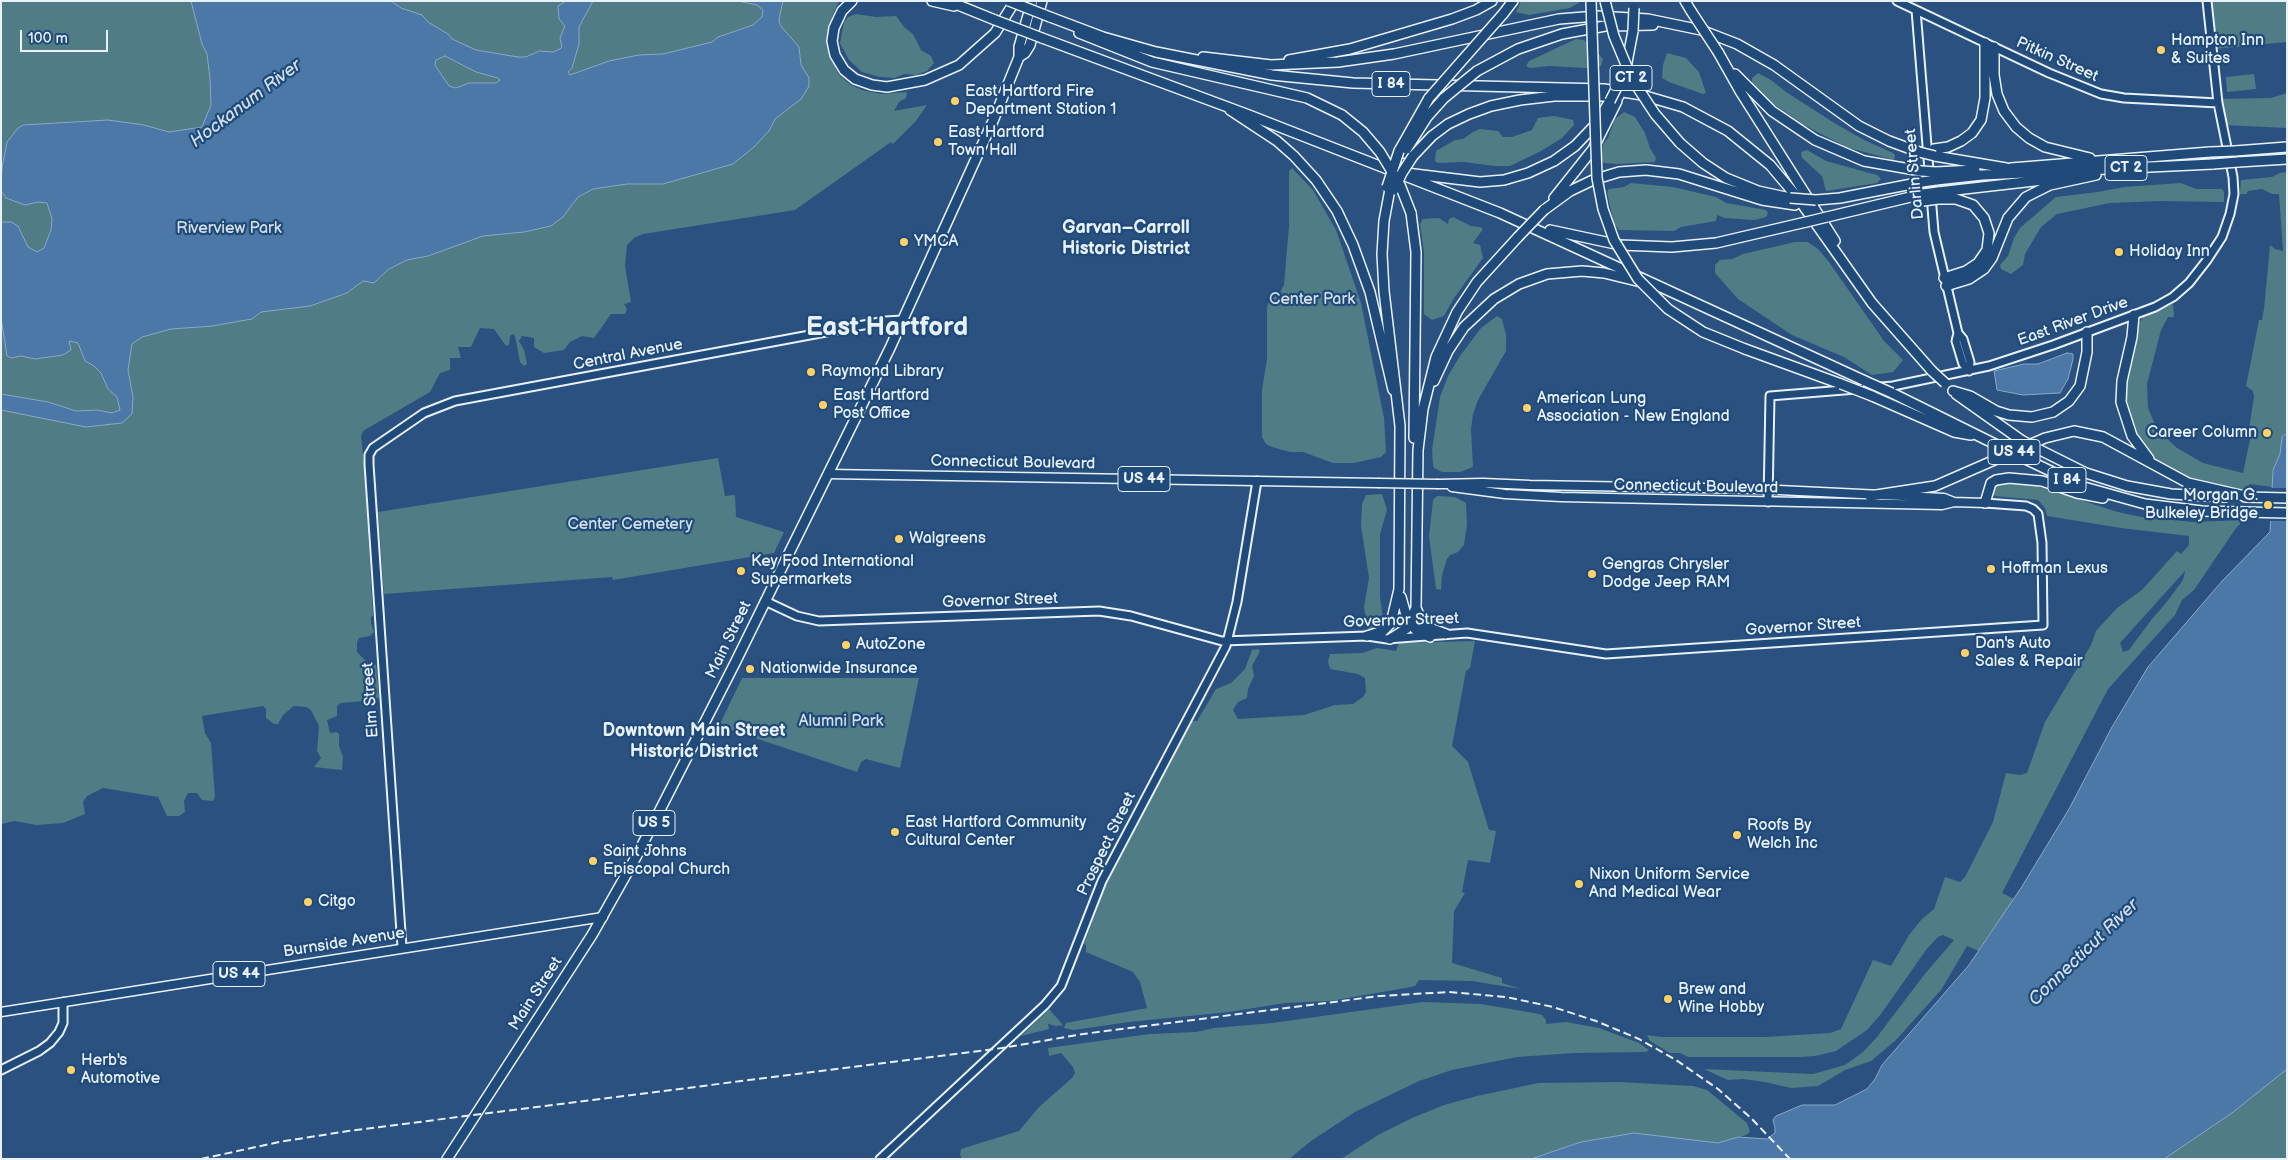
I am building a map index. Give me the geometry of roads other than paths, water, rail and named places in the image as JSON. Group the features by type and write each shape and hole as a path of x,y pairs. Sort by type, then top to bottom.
{"highway":[{"path":"852,1 842,11 834,28 832,41 836,57 844,70 855,79 872,85 891,87 925,80 960,65 995,33 1015,1"},
{"path":"932,1 966,8"},
{"name":"I 84","path":"948,1 1226,106 1512,218 1892,393 2074,483 2120,498 2178,509 2287,513"},
{"name":"I 84","path":"1010,1 1102,36 1185,59 1279,76 1366,84 1604,89 1642,95 1683,107 1728,131 1770,165 1801,202 1869,299 1898,335 1953,391 1988,419 2034,448 2090,474 2138,488 2182,496 2287,498"},
{"name":"Main Street","path":"1020,57 1018,48 1032,1"},
{"name":"Main Street","path":"447,1159 603,917 636,856 765,601 903,320 1020,57 1030,45 1042,1"},
{"path":"1236,62 1295,59 1344,51 1452,19 1476,10 1492,1"},
{"path":"1368,636 1382,632 1390,624 1396,610 1399,589 1400,448 1397,397 1382,270 1382,232 1387,202 1405,153 1429,98 1514,1"},
{"path":"1591,1 1597,174 1603,209 1614,240 1638,279 1668,309 1700,330 1745,349 1872,396 1955,432 1976,435"},
{"name":"CT 2","path":"1605,1 1614,36 1632,79 1655,114 1680,143 1703,163 1726,178 1793,202 1818,202 1922,182 1936,176 2006,168 2287,147"},
{"name":"CT 2","path":"1685,1 1718,52 1757,98 1802,133 1855,158 1886,166 1921,171 1936,176 2287,159"},
{"path":"1390,639 1404,632 1410,624 1416,608 1418,450 1420,427 1433,368 1454,319 1474,286 1544,210 1591,152 1614,101 1627,65 1633,31 1634,5"},
{"path":"1102,36 1236,62 1280,65 1354,61 1409,51 1530,24 1574,17 1636,18 1691,28 1725,38 1758,55 1859,126 1916,149 2006,168"},
{"path":"1065,23 1089,39 1148,60 1302,97 1342,115 1366,135 1383,156 1400,185 1411,213 1416,252 1413,432 1418,450"},
{"path":"1391,189 1402,173 1405,153 1426,118 1444,98 1477,71 1524,47 1580,30 1626,24 1691,28"},
{"path":"1934,152 1961,142 1972,133 1981,120 1985,98 1985,42"},
{"path":"1994,47 1994,80 1997,94 2004,111 2016,127 2028,138 2050,149 2100,161"},
{"path":"1718,52 1745,99 1863,284 1869,299"},
{"path":"1405,153 1453,121 1478,110 1520,100 1570,95 1608,95 1683,107"},
{"path":"1398,173 1414,173 1480,182 1504,180 1525,175 1551,163 1575,146 1614,101"},
{"path":"1226,106 1239,118 1271,137 1291,154 1313,176 1335,208 1349,236 1366,279 1390,380 1397,397"},
{"path":"1512,218 1581,238 1660,248 1716,243 1862,208 1938,196 2007,182 2213,164"},
{"path":"1544,210 1574,189 1598,178 1619,172 1646,170 1679,174 1762,200 1793,202"},
{"path":"1945,282 1969,279 1984,269 1992,258 2008,218 2026,197 2050,185 2096,175"},
{"path":"1938,196 1956,199 1973,205 1984,218 1989,233 1987,250 1978,264 1945,282"},
{"path":"1420,427 1436,377 1454,340 1483,308 1510,288 1547,274 1585,271 1612,274 1673,291"},
{"path":"2134,315 2132,337 2122,381 2121,402 2132,436 2154,465"},
{"path":"1953,391 1970,396 1996,411 2011,416 2032,417 2051,413 2069,401 2080,386 2087,352 2087,332"},
{"name":"US 44","path":"1870,496 1935,486 2045,438 2068,431 2084,431 2100,436 2190,484 2249,497"},
{"name":"US 44","path":"1985,503 1988,489 1992,482 2009,478 2042,481 2090,496 2120,498"},
{"path":"1399,589 1404,614 1410,624 1430,637"},
{"path":"1416,608 1424,626 1446,634"}],"main road":[{"name":"Pitkin Street","path":"1897,1 1994,47 2101,94 2124,98 2218,103"},
{"name":"East River Drive","path":"1768,502 1770,396 1876,388 1968,371 2014,358 2134,315 2164,303 2183,289 2211,255 2226,226 2232,208 2234,188 2218,103 2207,1"},
{"name":"Darlin Street","path":"1916,10 1935,241 1958,333 1964,339 1968,354 1970,366 1968,371"},
{"name":"Central Avenue","path":"370,451 379,442 424,413 455,401 885,321 903,320"},
{"name":"Elm Street","path":"370,451 369,464 402,948"},
{"name":"Connecticut Boulevard","path":"828,474 1438,484 1483,483 1530,486 1769,490 1942,498 1954,502"},
{"name":"Prospect Street","path":"880,1159 1045,1005 1061,986 1102,881 1228,641 1237,602 1257,481"},
{"name":"Connecticut Boulevard","path":"1438,484 1530,496 1942,505 1954,502 1985,503"},
{"name":"Governor Street","path":"765,601 796,616 819,621 1099,611 1131,616 1214,640 1368,636 1390,639 1430,637 1446,634 1483,635 1606,654 2043,624 2042,543 2038,514 2034,509 2026,506 1985,503"},
{"name":"Burnside Avenue","path":"1,1012 603,917"},
{"path":"1,1070 50,1044 63,1023 63,1002"}],"water":[{"name":"Hockanum River","path":"191,1 391,1 401,8 422,15 428,22 448,34 452,39 476,50 526,57 539,51 553,52 562,47 560,38 565,26 559,19 558,6 566,1 593,1 579,27 579,44 572,68 568,72 570,75 609,61 639,55 663,54 712,42 718,37 753,25 762,17 763,10 757,5 738,1 783,1 779,19 780,25 799,47 801,65 809,78 809,86 801,99 775,119 769,131 754,147 733,164 663,184 627,184 593,189 578,197 563,217 551,226 524,232 483,236 428,256 407,260 389,269 374,283 363,281 347,293 310,306 261,312 252,319 213,326 171,329 142,337 132,344 128,370 133,397 132,414 122,423 86,427 1,410 1,394 48,402 76,411 97,410 112,413 120,410 117,397 108,389 101,373 85,361 78,343 69,341 71,350 63,355 35,359 21,356 11,358 7,356 1,317 1,222 11,222 18,226 28,247 37,252 44,248 51,230 52,219 47,203 38,202 25,205 6,198 1,190 2,168 7,142 18,128 23,125 108,120 144,125 169,132 202,127 211,105 207,54 202,44","holes":["445,56 476,72 500,80 496,83 469,83 456,88 449,86 435,65 436,60"]},
{"path":"2067,353 2073,354 2073,359 2068,379 2060,393 2023,395 1997,390 1994,371 2024,364 2038,364"},
{"name":"Connecticut River","path":"2287,433 2287,1069 2232,1113 2164,1159 1531,1159 1581,1142 1634,1133 1718,1143 1738,1137 1767,1139 1775,1133 1773,1120 1776,1116 1802,1105 1835,1105 1867,1089 1882,1065 1969,965 2021,888 2069,809 2112,727 2148,667 2223,580 2270,532 2273,470 2280,454 2282,437"}],"railway":[{"path":"201,1159 279,1142 348,1131 1002,1048 1083,1034 1380,996 1449,992 1506,997 1553,1007 1596,1021 1639,1039 1676,1060 1718,1089 1751,1118 1790,1159"}],"place":[{"name":"Hampton Inn & Suites","path":"2161,50"},
{"name":"East Hartford Fire Department Station 1","path":"955,101"},
{"name":"East Hartford Town Hall","path":"938,142"},
{"name":"YMCA","path":"904,242"},
{"name":"Holiday Inn","path":"2119,252"},
{"name":"Raymond Library","path":"811,372"},
{"name":"East Hartford Post Office","path":"823,405"},
{"name":"American Lung Association - New England","path":"1527,408"},
{"name":"Career Column","path":"2267,433"},
{"name":"Morgan G. Bulkeley Bridge","path":"2268,505"},
{"name":"Walgreens","path":"899,539"},
{"name":"Hoffman Lexus","path":"1991,569"},
{"name":"Key Food International Supermarkets","path":"741,571"},
{"name":"Gengras Chrysler Dodge Jeep RAM","path":"1592,574"},
{"name":"AutoZone","path":"846,645"},
{"name":"Dan's Auto Sales & Repair","path":"1965,653"},
{"name":"Nationwide Insurance","path":"750,669"},
{"name":"East Hartford Community Cultural Center","path":"895,832"},
{"name":"Roofs By Welch Inc","path":"1737,835"},
{"name":"Saint Johns Episcopal Church","path":"593,861"},
{"name":"Nixon Uniform Service And Medical Wear","path":"1579,884"},
{"name":"Citgo","path":"308,902"},
{"name":"Brew and Wine Hobby","path":"1668,999"},
{"name":"Herb's Automotive","path":"71,1070"}],"district":[{"name":"Garvan–Carroll Historic District","path":"1126,238"},
{"name":"East Hartford","path":"887,328"},
{"name":"Downtown Main Street Historic District","path":"694,741"}],"park label":[{"name":"Riverview Park","path":"229,229"},
{"name":"Center Park","path":"1312,300"},
{"name":"Center Cemetery","path":"630,525"},
{"name":"Alumni Park","path":"841,722"}]}
